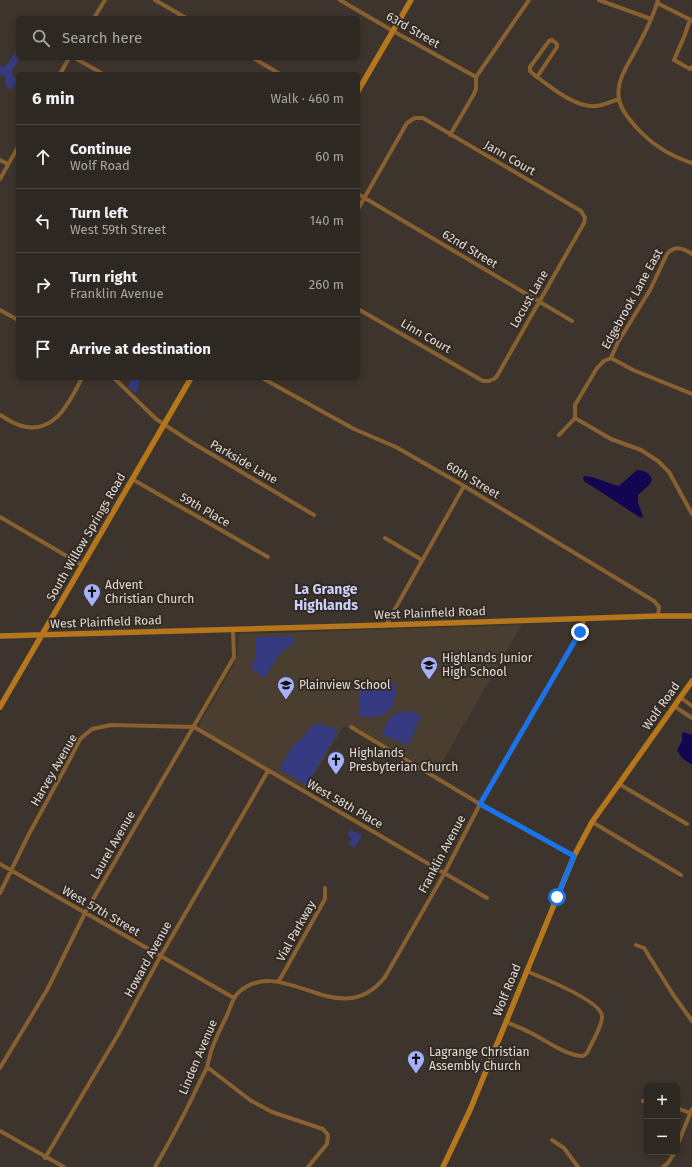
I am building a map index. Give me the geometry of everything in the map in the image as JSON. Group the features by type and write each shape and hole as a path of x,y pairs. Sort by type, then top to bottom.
{"main road":[{"path":"360,88 411,0"},
{"name":"South Willow Springs Road","path":"0,707 190,380"},
{"name":"West Plainfield Road","path":"0,636 692,616"},
{"name":"Wolf Road","path":"443,1167 470,1110 574,856 592,822 692,681"}],"street":[{"path":"95,16 105,0"},
{"path":"155,0 183,16"},
{"name":"63rd Street","path":"340,0 476,77"},
{"path":"450,135 474,94 476,89 476,77 529,0"},
{"path":"599,0 651,19"},
{"path":"692,67 690,70 674,60 691,21 658,2 640,42 622,76 619,85 619,99 625,114 644,136 670,154 692,163"},
{"path":"537,77 557,47 557,44 552,40 549,41 530,67 530,71 537,77 553,89 581,105 596,106 619,99"},
{"path":"61,72 68,60"},
{"path":"78,60 100,72"},
{"path":"256,60 277,72"},
{"name":"Jann Court","path":"364,198 407,123 415,118 423,118 581,211 585,218"},
{"path":"0,179 16,150"},
{"path":"0,160 8,164"},
{"name":"62nd Street","path":"360,195 572,321"},
{"path":"360,205 364,198"},
{"name":"Locust Lane","path":"483,381 491,380 497,376 584,223 585,218"},
{"name":"Edgebrook Lane East","path":"575,418 575,405 597,368 604,361 611,358 618,342 654,283 667,254 672,250 679,248 692,254"},
{"name":"Linn Court","path":"360,309 483,381"},
{"path":"0,310 16,319"},
{"path":"611,358 633,370 692,394"},
{"path":"0,415 26,427 44,425 58,417 67,405 81,380"},
{"path":"116,380 156,419 164,424"},
{"name":"60th Street","path":"266,380 354,429 396,447 464,486 654,601 659,607 658,616"},
{"path":"559,435 575,418 611,439 641,450 658,461 669,472 684,502 692,514"},
{"name":"Parkside Lane","path":"164,424 191,442 314,515"},
{"name":"59th Place","path":"132,479 268,557"},
{"path":"386,625 464,486"},
{"path":"0,518 82,565"},
{"path":"386,538 422,560"},
{"name":"Franklin Avenue","path":"279,981 324,996 339,998 357,996 370,991 380,983 389,971 444,874 480,804 580,632 586,618"},
{"name":"Laurel Avenue","path":"0,1068 47,990 85,913 234,657 233,630"},
{"path":"680,697 692,706"},
{"path":"674,706 692,718"},
{"name":"Harvey Avenue","path":"0,893 10,870 80,739 92,729 111,725 194,727"},
{"name":"West 58th Place","path":"194,727 487,898"},
{"path":"351,727 480,804 574,856"},
{"name":"Howard Avenue","path":"45,1158 119,1032 160,957 268,771"},
{"path":"619,784 687,824"},
{"path":"592,822 681,875"},
{"name":"West 57th Street","path":"0,864 234,998"},
{"name":"Vial Parkway","path":"279,981 325,899 325,888"},
{"path":"636,945 644,948 672,993 692,1021"},
{"path":"506,1022 529,1032 547,1043 578,1056 583,1056 587,1052 602,1020 602,1014 599,1009 574,992 526,971"},
{"name":"Linden Avenue","path":"155,1167 174,1135 207,1067 212,1047 238,992 259,981 279,981"},
{"path":"207,1067 250,1100 272,1112 323,1129 328,1135 327,1144 308,1167"},
{"path":"680,1109 691,1111 680,1138"},
{"path":"0,1131 45,1158 64,1167"},
{"path":"552,1140 564,1148 578,1167"},
{"path":"663,1167 668,1163 673,1155"}],"shaded area":[{"path":"16,51 16,60 19,60 11,72 16,79 12,90 5,86 6,78 0,74 0,65 5,67"},
{"path":"131,380 140,380 136,393 128,387"},
{"path":"637,470 646,472 650,475 652,480 649,485 638,495 638,503 643,516 641,518 584,481 583,478 584,476 592,477 618,486"},
{"path":"522,625 435,774 357,728 343,727 305,790 199,728 201,721 231,670 238,653 238,637 240,634"},
{"path":"293,636 293,646 284,650 280,654 265,678 253,670 250,666 256,658 256,637"},
{"path":"395,683 394,701 388,712 377,716 360,716 359,688 362,684"},
{"path":"400,712 413,712 421,716 409,743 405,744 382,735 390,718"},
{"path":"322,724 326,728 330,726 338,731 307,785 279,769 295,743 300,740 313,725"},
{"path":"683,732 692,735 692,765 682,758 677,750 682,741"},
{"path":"350,829 362,836 355,848 348,844 352,838 347,835"}],"place":[{"name":"Advent Christian Church","path":"92,607"},
{"name":"Highlands Junior High School","path":"429,680"},
{"name":"Plainview School","path":"286,700"},
{"name":"Highlands Presbyterian Church","path":"336,775"},
{"name":"Lagrange Christian Assembly Church","path":"416,1074"}],"district":[{"name":"La Grange Highlands","path":"326,598"}],"route":[{"path":"557,897 574,856 480,804 580,632"}]}
